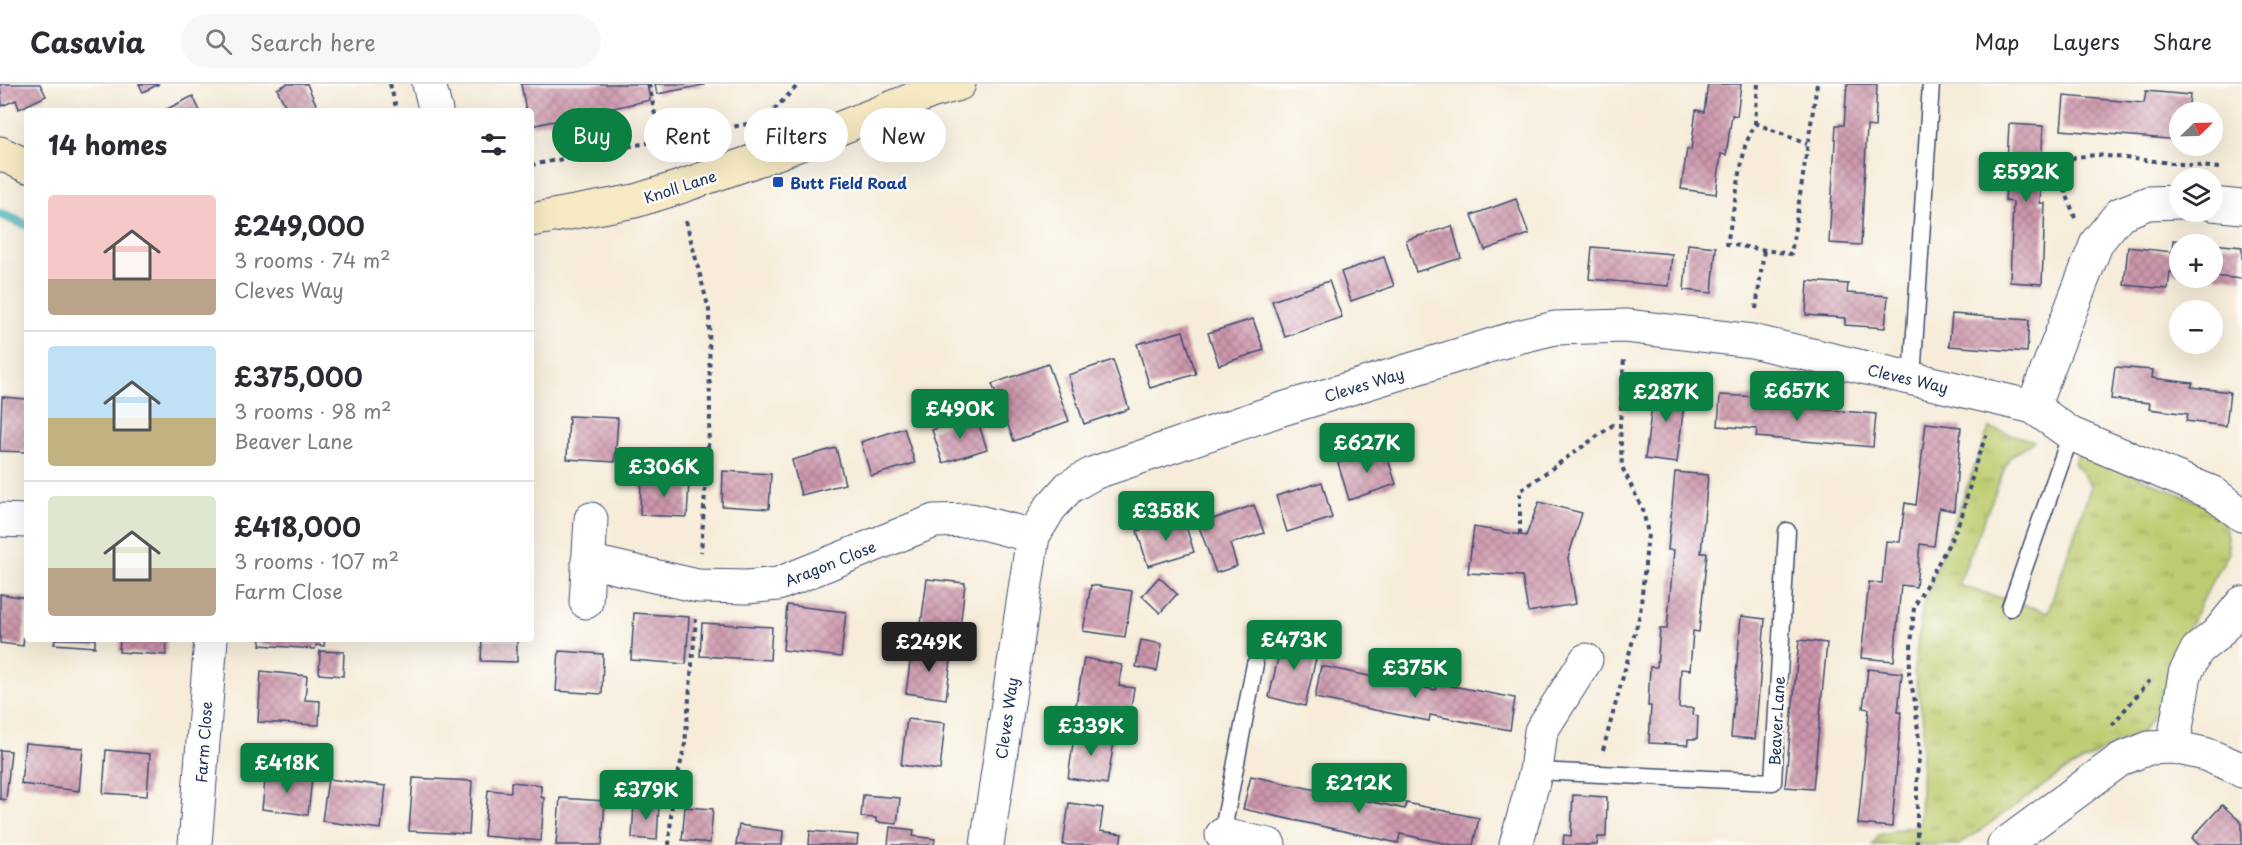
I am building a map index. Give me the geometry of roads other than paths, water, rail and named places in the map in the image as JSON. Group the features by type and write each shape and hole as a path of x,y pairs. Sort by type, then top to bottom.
{"street":[{"path":"429,84 434,108"},
{"name":"Knoll Lane","path":"534,219 635,201 677,188 780,152 931,92 959,84"},
{"path":"0,153 24,165"},
{"path":"2033,407 2097,243 2120,214 2148,203 2169,202"},
{"path":"2223,205 2242,207"},
{"name":"Cleves Way","path":"987,845 1033,536 1050,508 1069,487 1094,473 1279,410 1555,328 1626,326 1752,341 2033,407 2071,434 2213,493 2242,514"},
{"path":"586,602 591,519"},
{"path":"0,520 24,521"},
{"name":"Aragon Close","path":"588,561 698,586 747,587 778,584 934,521 971,520 1033,536"},
{"path":"2173,747 2185,674 2197,650 2217,633 2242,603"},
{"name":"Farm Close","path":"195,845 211,642"},
{"path":"1516,845 1536,771 1541,731 1586,660"},
{"path":"2004,845 2121,759 2149,748 2173,747 2205,754 2242,771"},
{"path":"1222,835 1269,845"}],"lane":[{"path":"1912,379 1931,84"},
{"path":"2010,608 2071,434"},
{"name":"Beaver Lane","path":"1536,771 1773,782 1787,531"},
{"path":"1222,835 1255,664"}],"waterway":[{"path":"0,214 24,224"}],"place":[{"name":"Butt Field Road","path":"778,182"}]}
